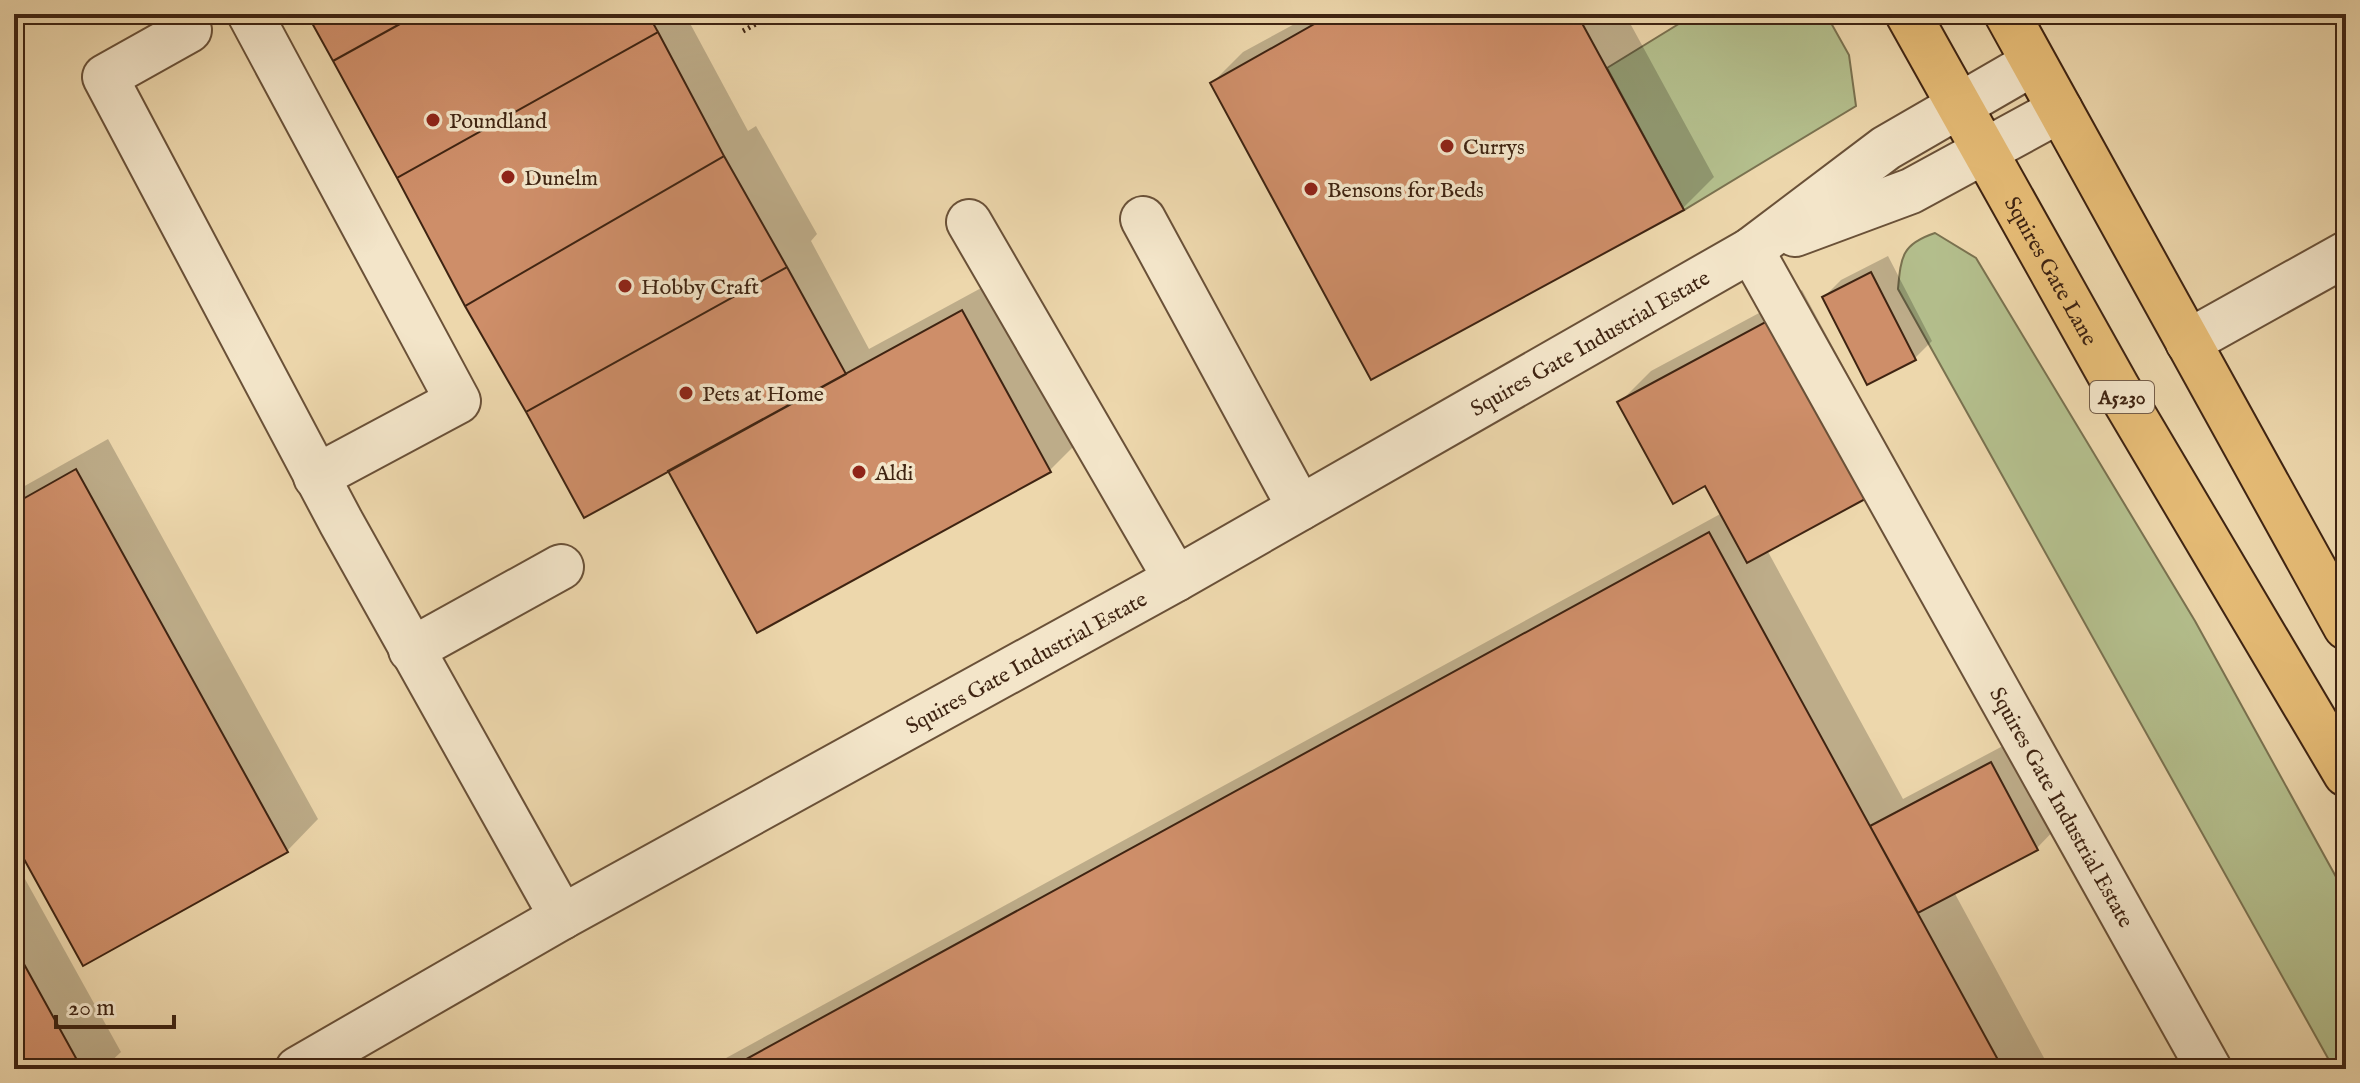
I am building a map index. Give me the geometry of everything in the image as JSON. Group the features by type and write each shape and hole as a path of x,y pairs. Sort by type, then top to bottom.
{"main road":[{"name":"Squires Gate Lane","path":"1908,14 2118,389 2346,774"},
{"path":"2007,14 2346,627"}],"street":[{"path":"180,14 189,30 105,77 316,477 562,917"},
{"path":"250,14 458,401 316,477"},
{"name":"Squires Gate Industrial Estate","path":"298,1069 562,917 1176,579 1751,250 1886,148 2033,63"},
{"path":"1751,250 1911,191 1986,153 2060,110"},
{"path":"1143,219 1300,508"},
{"path":"969,222 1176,579"},
{"name":"Squires Gate Industrial Estate","path":"1751,250 2209,1069"},
{"path":"2188,342 2346,254"},
{"path":"411,650 561,567"}],"path":[{"path":"743,31 774,14"}],"green space":[{"path":"1695,14 1826,14 1849,55 1856,106 1684,210 1607,68"},
{"path":"1935,233 1976,258 2195,621 2346,895 2346,1069 2334,1069 1898,289 1905,253 1916,242"}],"building":[{"path":"307,14 418,14 333,61"},
{"name":"Poundland","path":"418,14 648,14 658,32 397,178 333,61"},
{"name":"Currys","path":"1332,14 1577,14 1684,210 1371,380 1210,83"},
{"name":"Dunelm","path":"658,32 724,156 465,306 397,178"},
{"name":"Hobby Craft","path":"724,156 787,267 526,412 465,306"},
{"name":"Pets at Home","path":"787,267 846,374 584,518 526,412"},
{"path":"1871,272 1916,360 1867,385 1822,297"},
{"name":"Aldi","path":"962,310 1051,472 757,633 668,471"},
{"path":"1771,319 1867,498 1747,563 1705,486 1673,504 1617,402"},
{"path":"76,469 288,852 83,966 14,841 14,504"},
{"path":"1709,532 2003,1069 728,1069"},
{"path":"1991,762 2038,850 1918,913 1870,826"},
{"path":"14,946 82,1069 14,1069"}],"place":[{"name":"Poundland","path":"433,120"},
{"name":"Currys","path":"1447,146"},
{"name":"Dunelm","path":"508,177"},
{"name":"Bensons for Beds","path":"1311,189"},
{"name":"Hobby Craft","path":"625,286"},
{"name":"Pets at Home","path":"686,393"},
{"name":"Aldi","path":"859,472"}]}
